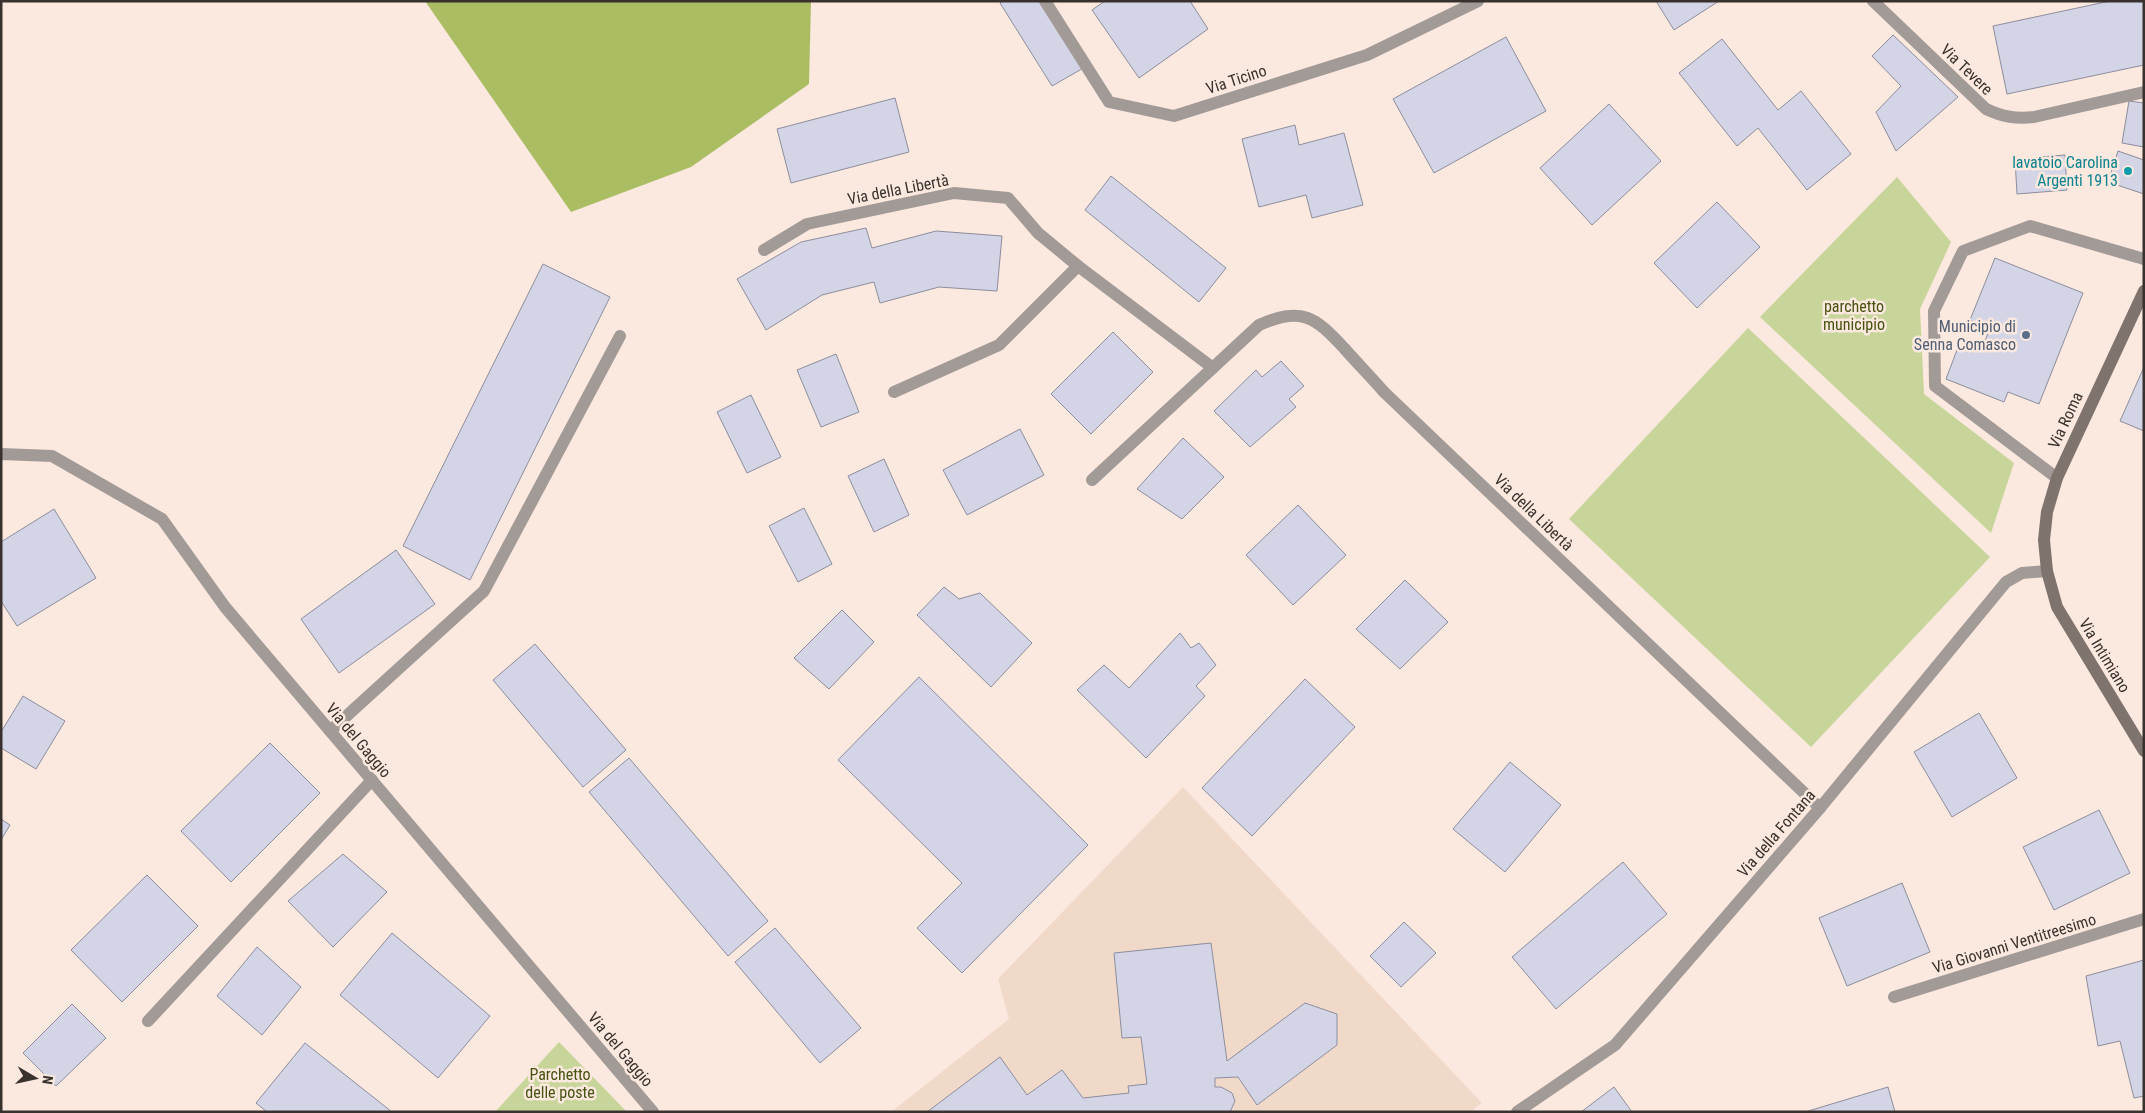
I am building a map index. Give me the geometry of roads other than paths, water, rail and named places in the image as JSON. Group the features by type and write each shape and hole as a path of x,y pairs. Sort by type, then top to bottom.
{"street":[{"name":"Via Ticino","path":"1045,1 1109,102 1174,116 1367,55 1478,1"},
{"name":"Via Tevere","path":"1873,1 1986,109 2001,116 2034,117 2144,92"},
{"name":"Via della Libertà","path":"764,250 807,224 954,193 1008,198 1038,233 1078,266 1213,368"},
{"path":"2056,478 1935,386 1934,311 1963,251 2030,226 2144,259"},
{"path":"894,392 1000,345 1078,266"},
{"name":"Via Roma","path":"2047,571 2044,540 2047,512 2056,478 2144,291"},
{"name":"Via della Libertà","path":"1092,480 1260,325 1281,317 1300,316 1309,318 1323,326 1384,392 1820,808"},
{"path":"330,731 484,591 620,336"},
{"name":"Via del Gaggio","path":"1,454 52,456 162,519 225,607 653,1112"},
{"name":"Via della Fontana","path":"1517,1112 1615,1045 1820,808 2006,582 2022,573 2047,571"},
{"name":"Via Intimiano","path":"2047,571 2057,607 2144,751"},
{"path":"148,1021 372,780"},
{"name":"Via Giovanni Ventitreesimo","path":"1894,997 2144,919"}],"place":[{"name":"lavatoio Carolina Argenti 1913","path":"2128,171"},
{"name":"Municipio di Senna Comasco","path":"2026,335"}],"park label":[{"name":"parchetto municipio","path":"1854,315"},
{"name":"Parchetto delle poste","path":"560,1083"}]}
